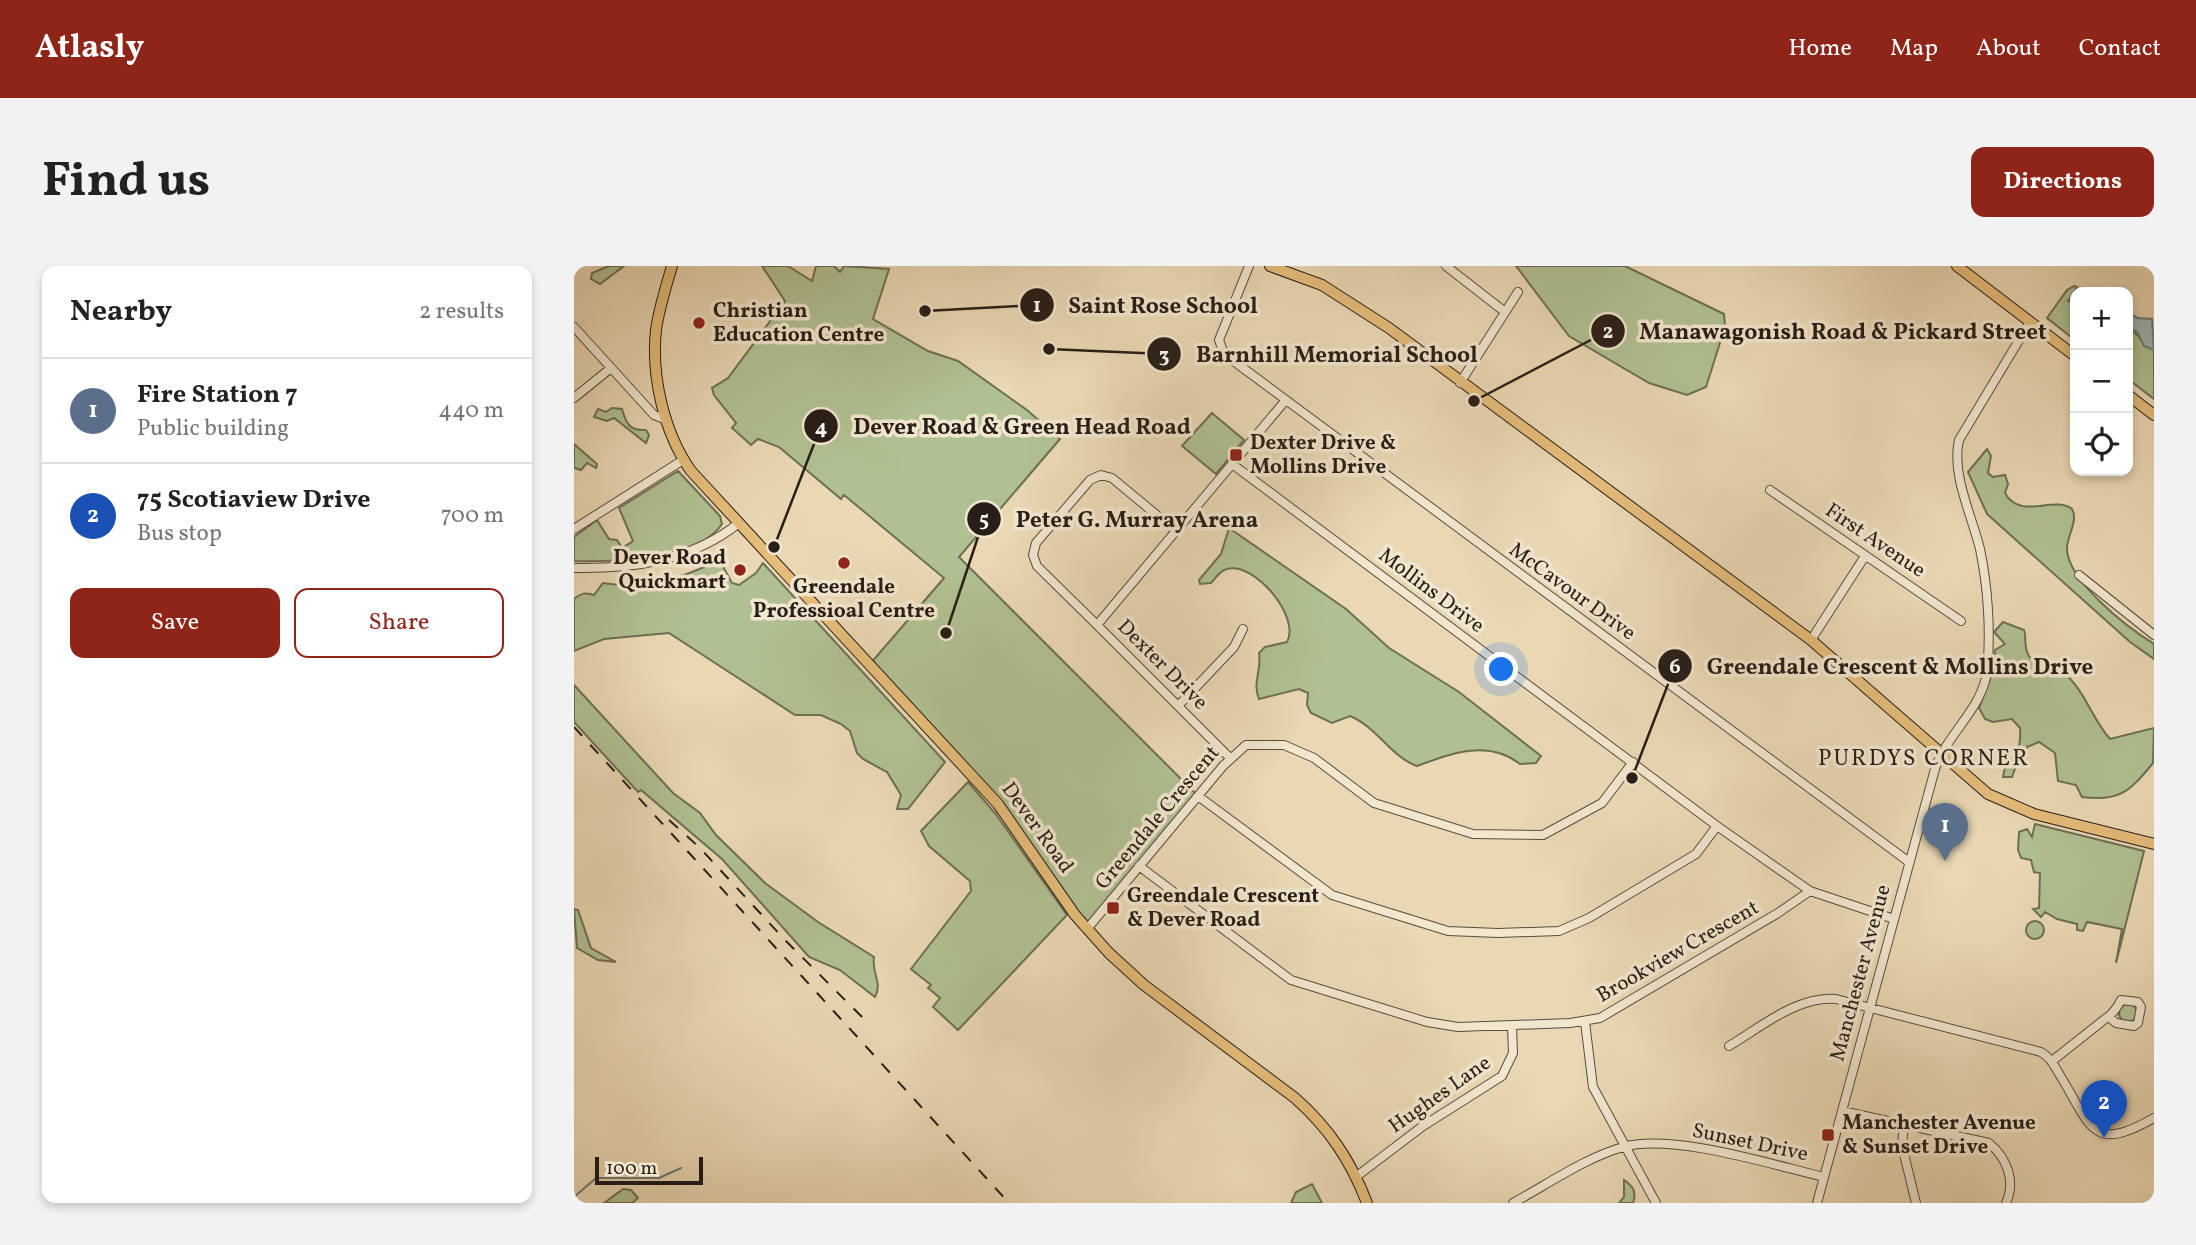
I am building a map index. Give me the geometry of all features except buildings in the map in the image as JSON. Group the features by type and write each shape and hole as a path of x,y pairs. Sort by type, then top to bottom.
{"main road":[{"path":"672,266 657,328 655,352 667,420 683,460"},
{"path":"1270,266 1322,285 1352,303 1811,640 1980,788 2012,806 2154,844"},
{"path":"1956,266 2070,352"},
{"path":"2133,399 2154,415"},
{"name":"Dever Road","path":"683,460 998,804 1087,929 1144,985 1309,1110 1333,1137 1357,1177 1367,1203"}],"street":[{"name":"McCavour Drive","path":"1249,266 1219,345 1224,354 1909,862"},
{"path":"1446,266 1505,312"},
{"path":"1460,383 1518,292"},
{"name":"Manchester Avenue","path":"1817,1203 1940,752 1982,689 1988,661 1981,553 1956,452 1963,430 2030,322"},
{"path":"574,327 654,415 667,420"},
{"path":"574,397 611,368"},
{"name":"Dexter Drive","path":"1230,758 1097,625 1285,401"},
{"path":"575,527 683,460"},
{"name":"Mollins Drive","path":"1232,464 1717,826 1810,891 1894,919"},
{"path":"1097,625 1037,566 1033,555 1036,543 1090,480 1101,475 1112,478 1176,531"},
{"name":"First Avenue","path":"1770,490 1961,621"},
{"path":"574,568 616,568 663,561 711,543 740,523"},
{"path":"1811,640 1865,556"},
{"path":"2079,575 2154,635"},
{"path":"1178,706 1234,647 1242,629"},
{"name":"Greendale Crescent","path":"1087,929 1230,758 1245,745 1284,745 1314,758 1374,803 1473,834 1543,835 1602,803 1633,762"},
{"path":"1198,796 1332,895 1448,931 1498,933 1559,930 1588,918 1696,854 1717,826"},
{"name":"Brookview Crescent","path":"1139,866 1291,980 1427,1022 1458,1027 1585,1022 1600,1018 1778,913 1810,891"},
{"path":"1729,1046 1795,1007 1811,1001 1836,999 2038,1051 2052,1061 2089,1124 2098,1132 2118,1135 2154,1118"},
{"path":"2052,1061 2109,1017"},
{"path":"1585,1022 1592,1087 1656,1203"},
{"name":"Hughes Lane","path":"1357,1177 1423,1126 1502,1076 1510,1065 1513,1053 1512,1026"},
{"path":"1842,1111 1989,1143 2000,1154 2009,1173 2011,1186 2006,1203"},
{"path":"1904,1123 1902,1146 1916,1203"},
{"name":"Sunset Drive","path":"1513,1203 1589,1162 1625,1147 1686,1145 1824,1178"}],"green space":[{"path":"609,266 624,266 600,284 591,279 592,273"},
{"path":"762,266 788,266 812,281 816,266 834,266 840,272 844,266 889,269 873,319 928,351 958,361 1027,410 1060,439 959,557 1198,796 1087,929 1025,841 870,664 944,578 844,495 841,499 779,447 758,439 751,445 732,428 736,423 714,395 712,388 728,378 785,301"},
{"path":"1516,266 1625,266 1724,314 1725,327 1706,387 1687,395 1649,383 1569,336"},
{"path":"2070,288 2070,336 2047,318"},
{"path":"2133,331 2154,350 2154,399 2133,383"},
{"path":"612,408 622,409 632,428 646,430 649,435 646,443 614,418 607,421 594,417 598,409 606,412"},
{"path":"1212,413 1244,440 1216,474 1182,446"},
{"path":"574,444 597,464 596,468 587,463 581,470 574,468"},
{"path":"1987,449 1991,456 1988,473 1993,477 2005,475 2008,484 2005,493 2011,501 2028,507 2065,505 2072,509 2074,519 2067,550 2070,563 2102,603 2154,644 2154,659 2130,642 1987,514 1968,472"},
{"path":"678,471 720,516 722,524 711,536 695,545 654,556 610,561 574,561 574,537 597,520 609,539 617,540 622,548 633,541 619,508"},
{"path":"1229,528 1346,609 1389,648 1459,692 1541,756 1536,763 1520,764 1508,756 1483,750 1457,753 1417,766 1399,756 1368,727 1350,716 1332,723 1311,713 1307,705 1308,693 1299,689 1259,699 1256,688 1259,653 1265,647 1287,642 1290,631 1281,606 1272,593 1250,574 1238,569 1227,569 1211,583 1200,584 1199,580 1221,554"},
{"path":"720,561 732,583 739,585 756,573 763,563 945,762 908,809 897,809 901,795 887,772 857,753 850,731 841,724 821,715 795,715 669,633 604,639 574,651 574,599 579,595 594,595 603,583 626,586 684,575"},
{"path":"2003,622 2024,630 2026,649 2033,660 2063,672 2071,679 2110,739 2154,728 2153,763 2138,781 2115,796 2082,797 2076,785 2058,781 2055,753 2039,742 2027,747 2026,759 2016,766 2012,777 2003,777 2006,763 2014,757 2018,748 2020,728 2012,719 1993,722 1985,719 1979,708 1992,674 1995,650 2005,644 1994,632"},
{"path":"574,685 673,793 700,813 716,835 765,883 818,922 874,957 878,987 875,997 840,970 809,957 722,859 641,790 638,792 574,722"},
{"path":"968,782 995,813 1067,915 958,1030 933,1007 940,998 928,988 931,985 911,969 971,891 970,881 929,846 921,831"},
{"path":"2035,824 2144,851 2116,963 2122,929 2087,922 2083,931 2077,930 2077,924 2057,919 2045,912 2041,917 2033,909 2039,908 2040,873 2034,872 2031,860 2021,858 2018,850 2019,832 2027,829 2032,837"},
{"path":"574,909 578,910 591,948 616,962 598,960 577,948"},
{"path":"2031,921 2039,921 2044,930 2042,937 2031,939 2026,934 2026,926"},
{"path":"2128,1004 2134,1007 2137,1013 2134,1019 2128,1022 2122,1019 2119,1013 2122,1007"},
{"path":"1624,1180 1633,1190 1633,1203 1619,1203 1624,1197"},
{"path":"1312,1184 1322,1203 1291,1203 1296,1192"},
{"path":"623,1189 631,1190 638,1198 632,1203 604,1203"}],"water":[{"path":"2133,316 2152,319 2154,350 2144,346 2133,330"}],"waterway":[{"path":"574,1197 596,1178 659,1178 681,1168"}],"railway":[{"path":"574,727 1009,1203"},
{"path":"669,820 700,848 785,940 870,1025"}],"place":[{"name":"Saint Rose School","path":"925,311"},
{"name":"Christian Education Centre","path":"699,323"},
{"name":"Barnhill Memorial School","path":"1049,349"},
{"name":"Manawagonish Road & Pickard Street","path":"1474,401"},
{"name":"Dexter Drive & Mollins Drive","path":"1236,455"},
{"name":"Dever Road & Green Head Road","path":"774,547"},
{"name":"Greendale Professioal Centre","path":"844,563"},
{"name":"Dever Road Quickmart","path":"740,570"},
{"name":"Peter G. Murray Arena","path":"946,633"},
{"name":"Greendale Crescent & Mollins Drive","path":"1632,778"},
{"name":"Fire Station 7","path":"1945,861"},
{"name":"Greendale Crescent & Dever Road","path":"1113,908"},
{"name":"Manchester Avenue & Sunset Drive","path":"1828,1135"},
{"name":"75 Scotiaview Drive","path":"2104,1138"}],"district":[{"name":"PURDYS CORNER","path":"1924,759"}]}
